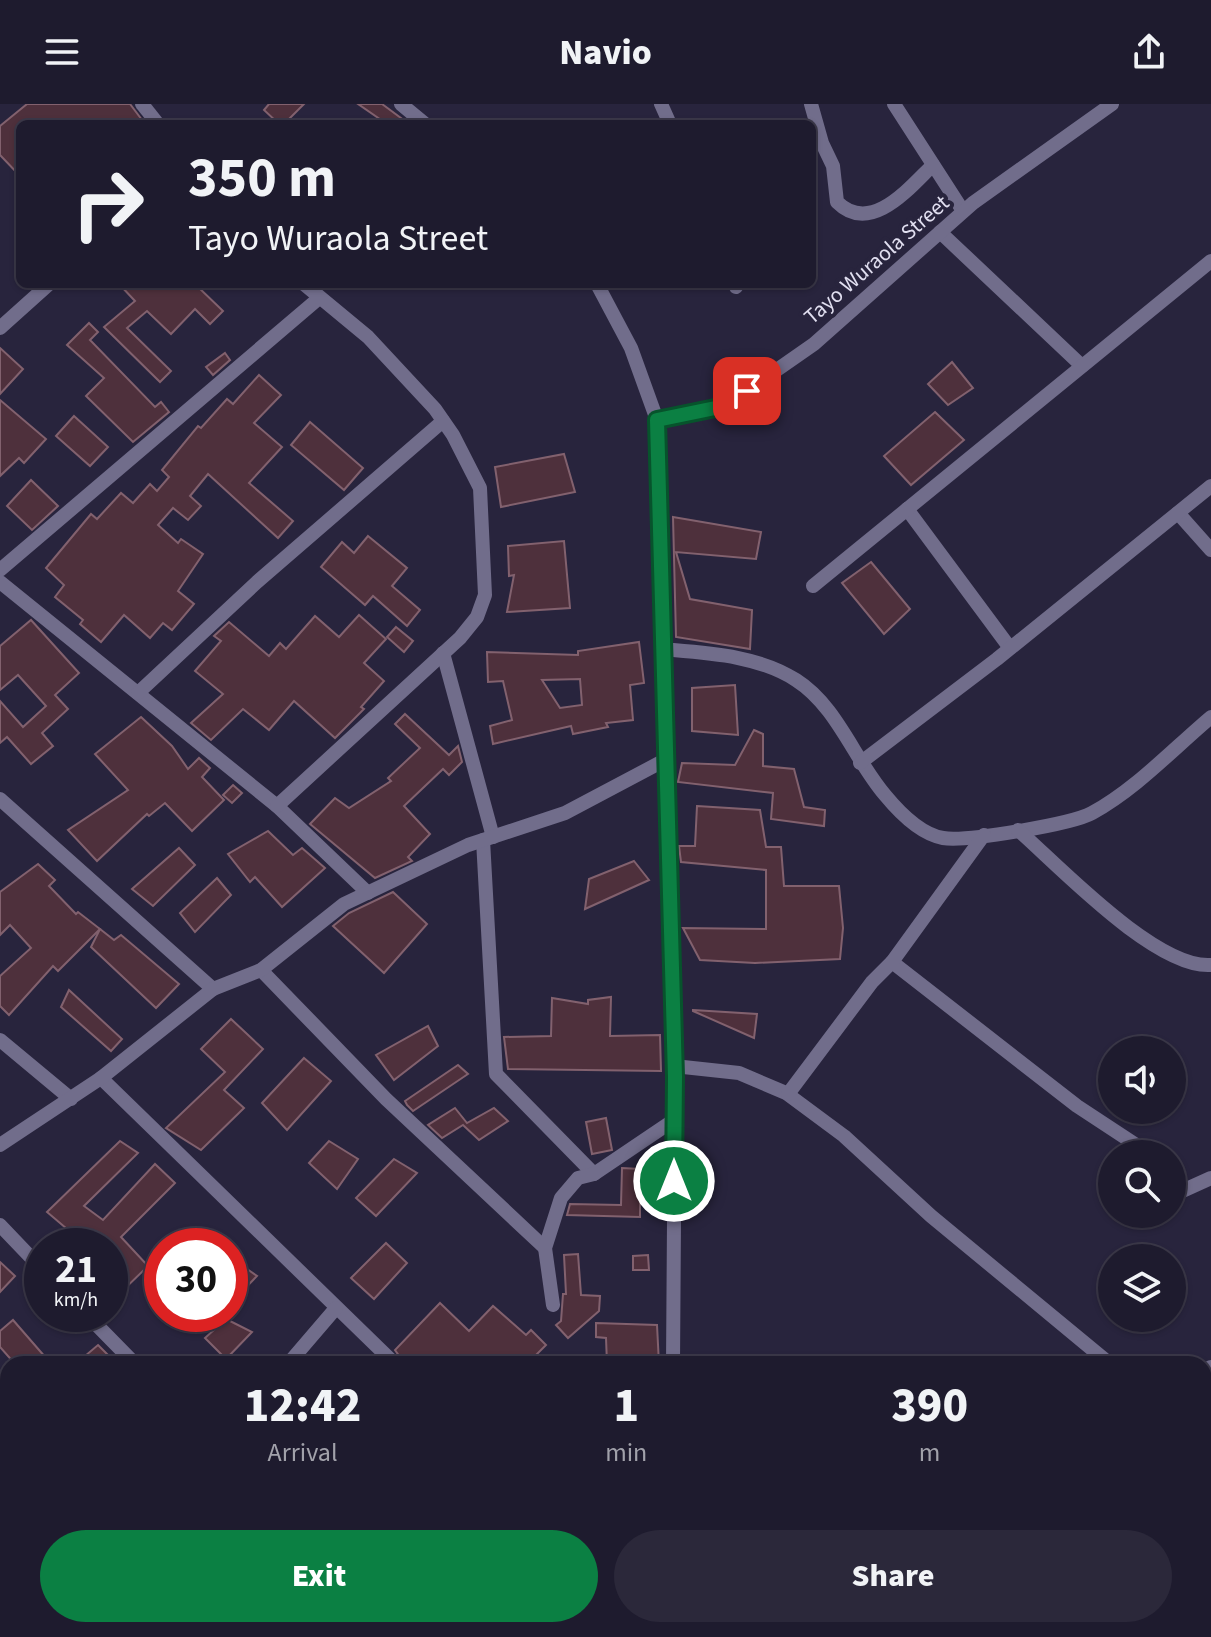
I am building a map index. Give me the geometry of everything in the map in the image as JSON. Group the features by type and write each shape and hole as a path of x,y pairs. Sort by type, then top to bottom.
{"street":[{"path":"142,104 155,120"},
{"path":"401,104 420,120"},
{"path":"894,104 963,211"},
{"name":"Tayo Wuraola Street","path":"657,420 725,406 814,344 963,211 1109,105"},
{"path":"816,122 833,166 837,202 847,210 878,212 888,207 933,165"},
{"path":"940,232 1082,366"},
{"path":"813,586 1211,261"},
{"path":"0,328 45,288"},
{"path":"277,806 443,653 477,617 485,595 480,488 443,421 368,337 308,288"},
{"path":"599,288 631,348 657,420 674,1066 673,1356"},
{"path":"0,570 318,299"},
{"path":"138,693 257,582 443,421"},
{"path":"860,763 1010,648 1211,486"},
{"path":"907,509 1010,648"},
{"path":"1178,513 1211,550"},
{"path":"0,582 277,806 368,893"},
{"path":"661,649 720,654 760,664 800,682 831,712 860,763 901,813 923,829 943,838 1018,830 1088,815 1112,801 1211,717"},
{"path":"443,653 488,838 496,1074 594,1174"},
{"path":"0,1145 101,1078 213,989 261,970 344,904 488,838 565,813 665,760"},
{"path":"0,799 213,989"},
{"path":"1018,830 1149,942 1182,960 1211,965"},
{"path":"788,1094 872,982 892,962 984,835"},
{"path":"892,962 1077,1106 1129,1140"},
{"path":"261,970 386,1099 545,1248"},
{"path":"0,1040 71,1099"},
{"path":"674,1066 739,1073 788,1094 844,1136 931,1216 1100,1356"},
{"path":"101,1078 387,1356"},
{"path":"553,1305 545,1248 561,1198 578,1178 594,1174 674,1120"},
{"path":"1186,1189 1211,1178"},
{"path":"0,1225 24,1250"},
{"path":"295,1356 336,1308"},
{"path":"104,1332 127,1356"}],"building":[{"path":"27,104 130,104 142,120 16,120 16,172 0,155 0,126"},
{"path":"269,104 304,104 288,120 275,120 264,110"},
{"path":"358,104 382,104 404,120 381,120"},
{"path":"123,288 199,288 223,311 210,324 195,309 171,334 147,311 127,328 171,371 160,382 104,327 135,301"},
{"path":"89,323 98,332 90,340 155,407 161,402 169,412 133,442 86,396 104,378 67,345"},
{"path":"0,348 23,369 0,394"},
{"path":"225,353 230,360 213,375 206,367"},
{"path":"952,362 973,388 948,405 928,384"},
{"path":"259,375 281,395 254,423 282,447 249,483 293,521 278,538 208,474 190,496 201,506 188,520 173,508 158,525 178,543 181,539 203,554 178,591 194,604 172,630 163,623 150,638 124,615 101,642 80,624 83,620 55,597 64,585 46,568 91,514 97,519 121,493 133,503 150,484 157,491 169,477 162,470 198,426 201,428 227,399 233,404"},
{"path":"0,400 46,439 24,463 19,458 0,476"},
{"path":"935,412 964,440 911,485 884,456"},
{"path":"74,416 108,447 90,466 56,436"},
{"path":"310,422 363,468 344,490 291,445"},
{"path":"564,454 575,492 501,507 495,467"},
{"path":"31,480 58,506 32,530 7,506"},
{"path":"673,517 761,532 756,559 676,552 690,599 752,610 750,649 676,637"},
{"path":"368,536 407,568 392,586 420,610 407,626 373,596 365,605 321,567 342,542 354,553"},
{"path":"564,541 570,608 507,612 514,575 509,576 508,546"},
{"path":"871,562 910,609 884,634 842,583"},
{"path":"359,615 386,639 364,663 384,681 361,707 364,709 335,738 294,701 269,730 243,709 211,740 191,723 223,694 195,671 221,641 214,636 229,622 269,656 280,643 286,649 315,616 339,637"},
{"path":"31,620 79,673 55,695 68,709 42,733 53,746 31,764 7,737 0,743 0,701 23,727 46,706 18,675 0,690 0,646"},
{"path":"396,627 413,641 404,652 387,637"},
{"path":"639,642 644,683 630,685 633,720 606,723 608,727 573,734 571,726 493,744 490,726 512,720 503,681 488,682 487,652 578,655 578,651","holes":["580,679 582,705 560,708 542,680"]},
{"path":"735,685 738,735 692,731 692,688"},
{"path":"405,714 449,755 458,746 462,762 449,775 443,769 404,806 430,834 408,857 412,861 375,878 310,824 335,798 349,808 391,781 388,778 420,748 395,724"},
{"path":"141,717 172,746 188,769 199,758 210,768 202,777 224,800 192,831 165,803 149,816 147,814 97,861 68,830 128,790 95,754"},
{"path":"754,730 763,734 763,766 794,769 804,807 825,810 824,826 771,819 773,793 678,782 682,763 735,765"},
{"path":"233,785 242,793 232,803 223,795"},
{"path":"697,806 760,810 766,847 781,847 784,886 839,886 843,928 840,959 755,963 700,960 683,928 766,929 766,870 681,862 679,846 695,846"},
{"path":"268,831 293,855 302,848 325,868 282,907 255,877 250,882 228,854"},
{"path":"179,848 195,865 153,906 132,889"},
{"path":"634,861 649,880 585,909 589,879"},
{"path":"38,864 55,880 49,886 76,914 78,912 100,929 58,971 53,966 9,1015 0,1006 0,976 31,948 10,925 0,935 0,892"},
{"path":"217,878 231,895 195,932 180,913"},
{"path":"393,892 427,924 384,973 333,926 349,913"},
{"path":"100,929 114,940 121,935 179,984 156,1008 91,947"},
{"path":"69,990 122,1039 111,1051 61,1007"},
{"path":"611,997 610,1036 660,1035 661,1071 508,1069 504,1037 551,1036 552,998 588,1004 588,1000"},
{"path":"693,1011 757,1014 754,1038"},
{"path":"231,1019 263,1049 224,1090 244,1108 201,1150 166,1128 225,1072 201,1049"},
{"path":"428,1026 438,1046 394,1080 376,1055"},
{"path":"304,1058 331,1081 287,1130 262,1103"},
{"path":"458,1065 468,1074 413,1111 407,1105 405,1101"},
{"path":"455,1108 467,1123 494,1108 508,1121 479,1140 463,1125 442,1138 428,1125"},
{"path":"606,1118 612,1150 592,1154 586,1122"},
{"path":"120,1141 138,1153 84,1206 103,1220 155,1164 175,1183 128,1230 66,1228 47,1212"},
{"path":"329,1141 358,1159 337,1189 309,1163"},
{"path":"394,1159 417,1173 376,1216 356,1198"},
{"path":"622,1168 640,1169 640,1217 567,1215 570,1204 621,1205"},
{"path":"386,1243 407,1263 374,1299 351,1278"},
{"path":"128,1245 144,1262 144,1270 128,1285"},
{"path":"578,1254 581,1295 600,1296 599,1311 568,1338 556,1325 561,1321 563,1294 566,1294 564,1255"},
{"path":"648,1255 649,1270 633,1270 633,1256"},
{"path":"0,1262 15,1276 0,1292"},
{"path":"248,1270 257,1276 248,1285"},
{"path":"440,1303 469,1331 493,1306 526,1335 531,1330 546,1345 535,1356 399,1356 395,1350"},
{"path":"13,1320 44,1356 8,1356 0,1347 0,1331"},
{"path":"596,1323 657,1325 659,1356 607,1356 606,1338 596,1337"},
{"path":"212,1332 252,1332 229,1356 223,1356 205,1338"},
{"path":"98,1345 109,1356 85,1356"}],"route":[{"path":"674,1181 675,1077 657,420 725,406 747,391"}]}
